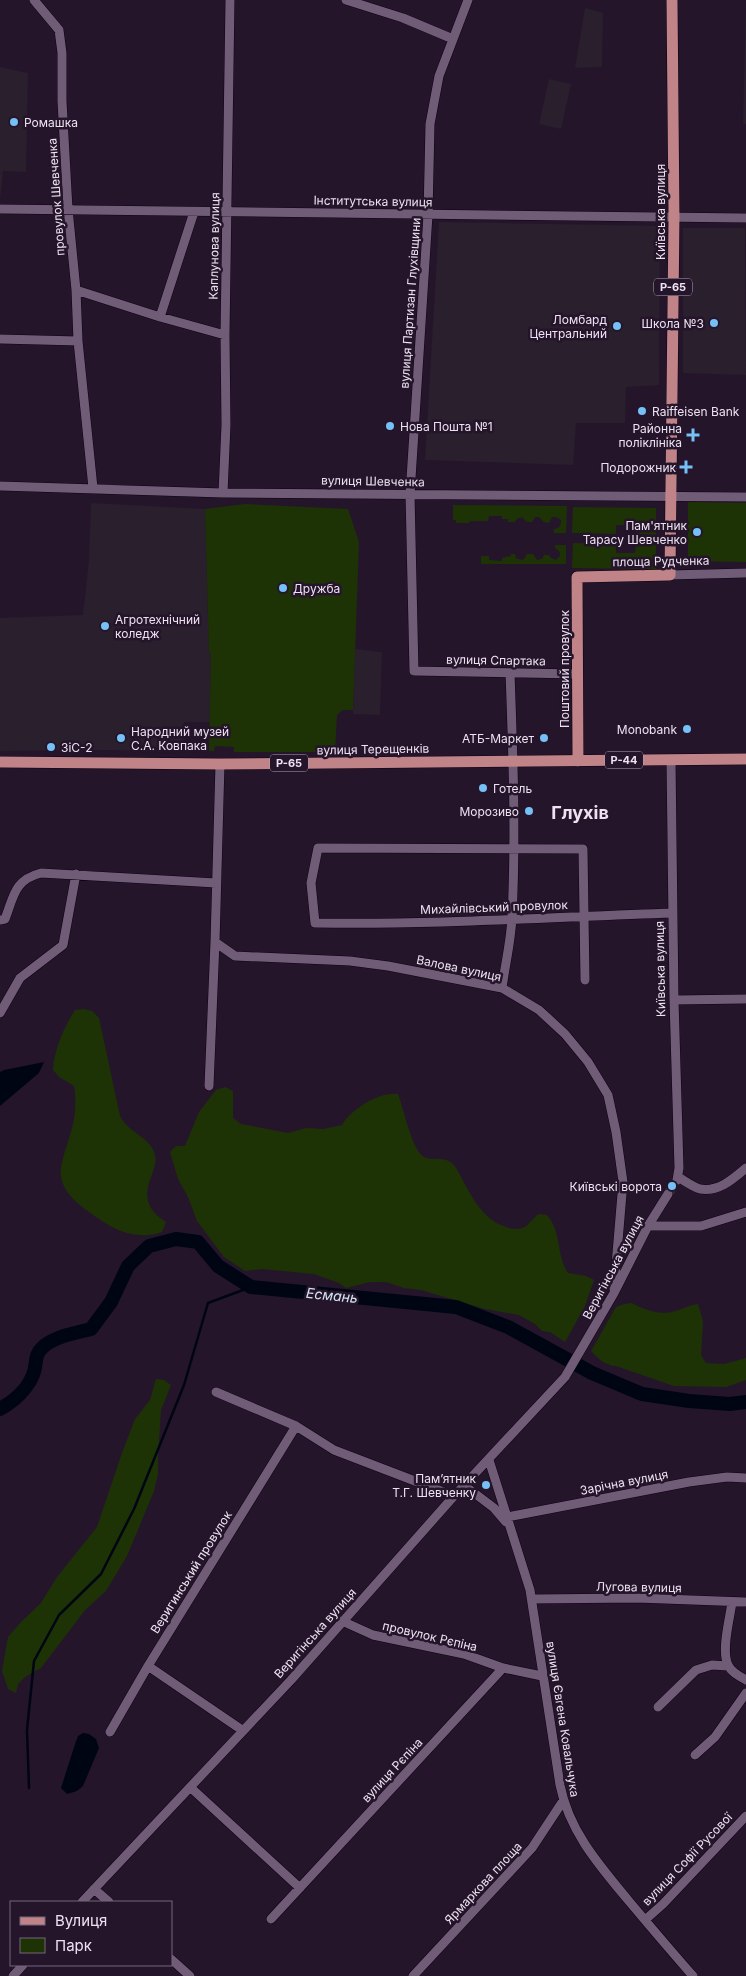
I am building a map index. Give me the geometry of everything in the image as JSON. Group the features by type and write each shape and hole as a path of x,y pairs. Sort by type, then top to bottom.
{"main road":[{"name":"Київська вулиця","path":"670,574 674,217 672,0"},
{"name":"площа Рудченка","path":"577,577 670,574"},
{"name":"Поштовий провулок","path":"577,577 578,760"},
{"name":"вулиця Терещенків","path":"0,762 220,764 746,759"}],"street":[{"name":"провулок Шевченка","path":"34,0 59,30 62,53 62,101 68,209 76,290 78,341 93,488"},
{"name":"Каплунова вулиця","path":"223,492 226,425 226,211 230,0"},
{"path":"346,0 403,18 453,38"},
{"name":"вулиця Партизан Глухівщини","path":"414,671 410,494 428,215 430,124 439,76 468,0"},
{"name":"Інститутська вулиця","path":"0,208 746,218"},
{"path":"160,317 194,212"},
{"path":"76,290 160,317 226,335"},
{"path":"0,340 78,341"},
{"name":"вулиця Шевченка","path":"0,486 223,492 746,496"},
{"name":"площа Рудченка","path":"670,574 746,574"},
{"name":"вулиця Спартака","path":"414,671 578,674"},
{"path":"502,988 512,919 514,848 514,761 510,673"},
{"name":"Київська вулиця","path":"671,760 678,1178 698,1188 710,1189 728,1184 746,1168"},
{"path":"208,1086 215,942 220,764"},
{"name":"Михайлівський провулок","path":"514,848 318,848 311,883 315,923 385,924 673,913"},
{"path":"514,848 582,849 585,980"},
{"path":"0,920 5,919 18,886 28,876 40,873 216,884"},
{"path":"0,1013 20,978 63,945 76,874"},
{"name":"Валова вулиця","path":"215,942 235,956 350,961 388,966 502,988 539,1010 565,1034 588,1062 608,1095 616,1132 623,1182 614,1293"},
{"path":"674,1000 746,999"},
{"name":"Веригінська вулиця","path":"83,1901 290,1680 454,1496 564,1377 614,1293 648,1226 668,1194"},
{"path":"648,1226 701,1226 746,1212"},
{"path":"216,1392 296,1426 334,1450 454,1496"},
{"name":"Веригинський провулок","path":"110,1732 148,1666 296,1426"},
{"name":"вулиця Євгена Ковальчука","path":"489,1460 532,1599 542,1676 563,1801 573,1825 594,1859 692,1976"},
{"name":"Зарічна вулиця","path":"508,1520 689,1482 727,1477 746,1478"},
{"path":"465,1486 508,1520"},
{"name":"Лугова вулиця","path":"532,1599 637,1598 746,1602"},
{"path":"732,1602 724,1654 728,1666 737,1675 746,1680"},
{"name":"провулок Рєпіна","path":"342,1621 373,1635 464,1654 502,1668 542,1676"},
{"path":"658,1707 696,1670 712,1665 728,1666"},
{"path":"148,1666 242,1730"},
{"name":"вулиця Рєпіна","path":"271,1919 502,1668"},
{"path":"695,1755 715,1736 746,1693"},
{"path":"190,1787 300,1888"},
{"name":"Ярмаркова площа","path":"413,1976 532,1848 563,1801"},
{"name":"вулиця Софії Русової","path":"645,1920 663,1904 746,1816"},
{"path":"94,1889 108,1901"},
{"path":"172,1960 190,1976"}],"shaded area":[{"path":"746,0 746,124 743,124"},
{"path":"585,8 603,13 602,67 575,68"},
{"name":"Ромашка","path":"0,67 28,73 26,172 3,171 0,200"},
{"path":"549,79 571,84 561,129 539,124"},
{"path":"439,222 660,226 659,385 626,387 625,423 576,423 573,465 425,460"},
{"name":"Школа №3","path":"683,228 745,228 746,375 683,373"},
{"name":"Агротехнічний коледж","path":"91,503 205,509 209,652 211,653 210,722 184,722 183,752 113,750 0,751 0,618 83,615 89,560"},
{"path":"355,649 382,652 380,715 353,714"},
{"path":"44,1062 39,1073 0,1106 0,1072"},
{"path":"83,1733 89,1734 96,1739 99,1748 83,1786 77,1791 67,1794 61,1788 78,1736"}],"green space":[{"path":"688,502 746,503 746,562 688,561"},
{"name":"Дружба","path":"245,504 348,509 359,542 353,710 343,710 337,715 335,752 234,752 234,747 215,746 214,751 209,751 211,653 209,653 205,509"},
{"path":"453,505 567,506 566,533 554,533 554,529 558,528 561,524 561,520 556,517 552,517 549,523 544,522 539,517 535,517 532,522 527,522 522,517 515,522 508,522 508,519 502,519 502,516 489,516 488,521 456,523 456,520 453,520"},
{"path":"573,507 656,508 656,535 636,534 636,525 616,525 616,534 572,533"},
{"path":"573,543 616,544 616,553 635,553 636,544 656,545 656,569 572,568"},
{"path":"555,545 566,545 566,564 481,564 481,556 489,556 489,560 502,561 502,558 511,556 511,554 515,554 516,558 521,560 527,554 533,554 537,560 542,559 544,555 549,555 556,560 560,556 560,552 555,548"},
{"path":"84,1009 92,1011 99,1018 120,1116 128,1127 144,1139 153,1149 155,1164 147,1191 147,1198 151,1208 166,1222 162,1232 141,1235 113,1228 83,1208 64,1186 61,1168 74,1119 75,1093 74,1086 59,1077 53,1070 55,1055 63,1031 75,1010"},
{"path":"225,1087 233,1091 233,1118 241,1124 288,1133 306,1128 323,1129 342,1125 352,1113 367,1102 383,1095 398,1094 412,1138 424,1157 446,1160 453,1164 484,1213 490,1219 506,1227 521,1229 539,1214 547,1215 555,1229 564,1266 568,1273 586,1276 594,1280 585,1306 565,1342 550,1332 542,1331 535,1324 519,1315 485,1309 421,1290 404,1288 386,1282 370,1282 346,1288 339,1283 314,1274 262,1269 245,1271 224,1257 197,1221 188,1197 178,1179 170,1152 176,1146 185,1146 199,1112 216,1090"},
{"path":"632,1303 658,1313 675,1311 698,1304 703,1321 701,1355 706,1363 724,1364 746,1358 746,1380 726,1387 674,1386 602,1361 591,1351 616,1307"},
{"path":"156,1379 164,1380 171,1385 161,1410 158,1474 154,1491 127,1556 106,1591 85,1610 41,1668 25,1677 18,1684 16,1693 8,1689 2,1671 8,1637 41,1603 57,1577 97,1527 135,1419 150,1400"}],"waterway":[{"name":"Есмань","path":"0,1409 25,1389 32,1378 37,1356 43,1347 60,1338 91,1329 111,1302 128,1266 149,1246 176,1239 198,1242 218,1266 251,1287 456,1307 508,1327 592,1373 642,1394 689,1401 730,1404 746,1402"},
{"path":"29,1788 27,1730 34,1661 59,1615 101,1574 134,1509 184,1385 208,1303 251,1287"}],"tunnel":[{"path":"668,1194 677,1180"}],"place":[{"name":"Ромашка","path":"14,122"},
{"name":"Школа №3","path":"714,323"},
{"name":"Ломбард Центральний","path":"617,326"},
{"name":"Raiffeisen Bank","path":"642,411"},
{"name":"Нова Пошта №1","path":"390,426"},
{"name":"Районна поліклініка","path":"693,435"},
{"name":"Подорожник","path":"686,467"},
{"name":"Пам'ятник Тарасу Шевченко","path":"697,532"},
{"name":"Дружба","path":"283,588"},
{"name":"Агротехнічний коледж","path":"105,626"},
{"name":"Monobank","path":"687,729"},
{"name":"Народний музей С.А. Ковпака","path":"121,738"},
{"name":"АТБ-Маркет","path":"544,738"},
{"name":"ЗіС-2","path":"51,747"},
{"name":"Готель","path":"483,788"},
{"name":"Морозиво","path":"529,811"},
{"name":"Київські ворота","path":"672,1186"},
{"name":"Пам’ятник Т.Г. Шевченку","path":"486,1485"}],"district":[{"name":"Глухів","path":"580,812"}]}
